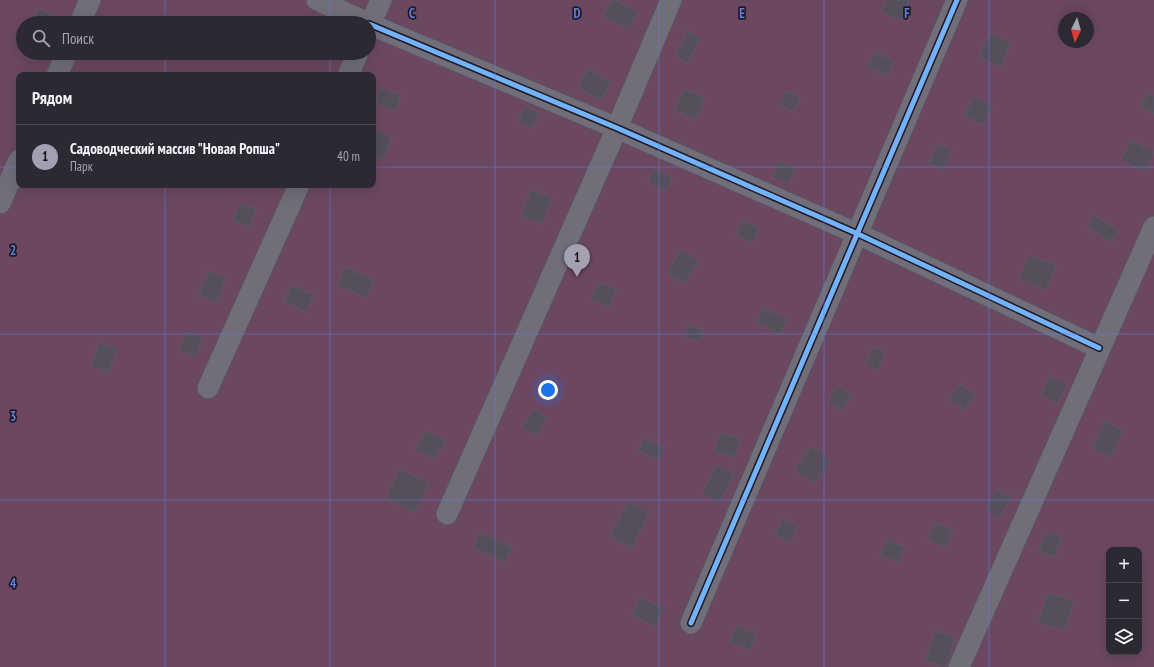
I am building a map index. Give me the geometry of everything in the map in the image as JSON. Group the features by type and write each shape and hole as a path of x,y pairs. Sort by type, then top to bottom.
{"street":[{"path":"83,16 90,0"},
{"path":"317,0 350,16"},
{"path":"373,16 381,0"},
{"path":"447,514 617,128 671,0"},
{"path":"691,623 957,0"},
{"path":"376,28 617,128 858,234 1100,348"},
{"path":"58,72 64,60"},
{"path":"349,72 355,60"},
{"path":"0,202 16,167"},
{"path":"208,388 298,188"},
{"path":"959,667 1154,227"}],"shaded area":[{"path":"0,0 1154,0 1154,667 0,667"}],"building":[{"path":"612,0 616,0 638,12 629,29 603,16"},
{"path":"887,0 909,0 902,20 882,13"},
{"path":"39,8 55,16 35,16"},
{"path":"688,31 701,38 688,63 675,56"},
{"path":"990,33 1011,43 1000,67 979,57"},
{"path":"874,52 894,61 887,76 867,67"},
{"path":"588,69 611,83 601,100 578,87"},
{"path":"380,88 401,95 395,111 376,103"},
{"path":"684,89 705,99 695,120 674,109"},
{"path":"787,91 800,98 793,112 779,105"},
{"path":"1148,93 1154,96 1154,114 1140,107"},
{"path":"974,97 993,106 983,125 964,115"},
{"path":"525,106 540,114 532,128 518,121"},
{"path":"376,130 392,137 383,160 376,157"},
{"path":"1131,140 1154,152 1145,172 1121,160"},
{"path":"938,144 952,150 943,170 928,163"},
{"path":"779,161 795,168 789,184 772,177"},
{"path":"654,169 672,178 666,191 648,182"},
{"path":"531,190 552,198 542,224 521,216"},
{"path":"240,203 256,210 249,227 233,221"},
{"path":"1093,215 1118,230 1111,242 1087,227"},
{"path":"743,220 759,228 752,243 736,235"},
{"path":"681,250 699,261 685,283 667,273"},
{"path":"1029,255 1056,266 1046,290 1019,279"},
{"path":"346,267 374,281 366,298 337,285"},
{"path":"208,271 226,278 217,303 199,296"},
{"path":"599,282 617,290 609,307 591,299"},
{"path":"292,285 314,295 306,312 284,302"},
{"path":"763,308 787,319 780,335 756,323"},
{"path":"689,325 704,331 699,342 684,336"},
{"path":"187,332 203,338 195,357 179,350"},
{"path":"99,343 117,349 109,372 91,366"},
{"path":"873,347 885,351 878,370 866,365"},
{"path":"1049,376 1067,384 1058,403 1041,395"},
{"path":"960,384 975,395 965,410 949,399"},
{"path":"838,386 852,395 842,410 828,401"},
{"path":"533,409 547,418 536,435 522,427"},
{"path":"1105,421 1123,431 1111,457 1092,448"},
{"path":"425,431 445,441 435,459 415,449"},
{"path":"720,433 740,438 735,457 715,452"},
{"path":"644,438 664,447 659,460 638,451"},
{"path":"811,446 831,460 815,484 795,470"},
{"path":"716,465 734,474 720,503 702,494"},
{"path":"400,469 429,483 415,512 386,498"},
{"path":"996,490 1011,497 1000,518 986,510"},
{"path":"628,502 649,512 632,548 610,537"},
{"path":"783,519 798,526 790,542 775,535"},
{"path":"934,523 953,530 947,547 928,540"},
{"path":"1047,531 1062,538 1054,557 1039,551"},
{"path":"480,533 512,547 505,562 473,548"},
{"path":"886,539 905,547 899,562 880,555"},
{"path":"1048,593 1074,601 1064,631 1038,622"},
{"path":"640,598 664,607 656,626 632,616"},
{"path":"736,626 756,633 750,650 730,643"},
{"path":"935,631 955,637 946,667 925,661"}],"cycle path":[{"path":"691,623 957,0"},
{"path":"376,27 617,128 858,234 1099,348"}],"place":[{"name":"Садоводческий массив \"Новая Ропша\"","path":"577,277"}]}
